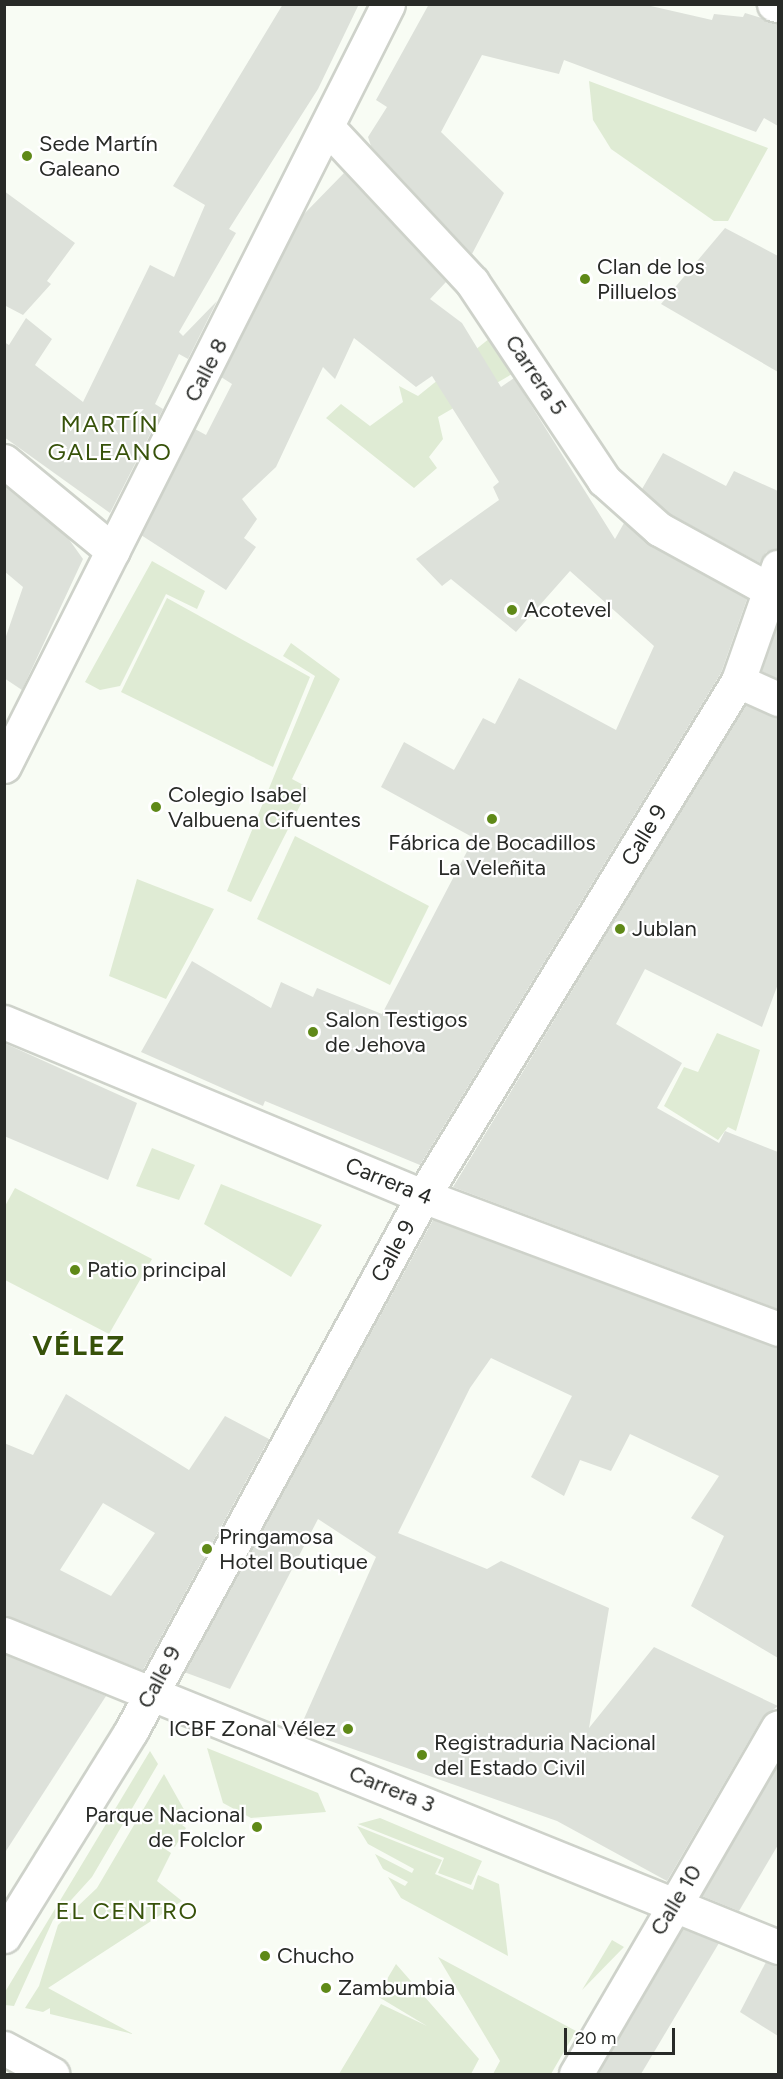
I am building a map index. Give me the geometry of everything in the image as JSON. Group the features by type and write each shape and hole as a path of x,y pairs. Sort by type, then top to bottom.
{"street":[{"name":"Calle 8","path":"4,766 328,129 388,4"},
{"path":"774,4 778,5"},
{"name":"Carrera 5","path":"328,129 472,282 604,480 658,530 773,578"},
{"path":"4,461 113,550"},
{"name":"Calle 9","path":"4,1936 150,1692 423,1196 738,681 773,578"},
{"path":"738,681 778,699"},
{"name":"Carrera 4","path":"4,1022 423,1196 778,1329"},
{"name":"Carrera 3","path":"4,1634 676,1903 778,1947"},
{"name":"Calle 10","path":"576,2074 778,1727"},
{"path":"4,2048 52,2074"}],"green space":[{"path":"589,81 768,148 728,221 714,221 611,149 593,120"},
{"path":"490,338 512,374 438,417 443,439 429,457 437,468 414,488 326,418 341,404 370,426 403,402 399,386 418,396"},
{"path":"152,561 205,591 197,609 166,594 120,686 100,690 85,682"},
{"path":"167,598 310,677 273,767 121,692"},
{"path":"291,643 340,679 292,779 309,788 251,902 227,891 315,676 283,656"},
{"path":"295,836 429,906 390,985 257,919"},
{"path":"137,879 214,909 166,999 109,976"},
{"path":"717,1033 760,1050 736,1131 728,1127 718,1140 664,1106 684,1067 698,1072"},
{"path":"152,1148 195,1165 179,1200 136,1186"},
{"path":"221,1184 322,1225 291,1277 204,1224"},
{"name":"Patio principal","path":"15,1188 152,1259 109,1334 5,1280 5,1206"},
{"path":"207,1748 318,1793 326,1812 251,1818 223,1803"},
{"path":"150,1751 158,1764 92,1877 53,1920 14,2006 5,2005 5,1992"},
{"path":"164,1774 191,1822 182,1825 186,1828 175,1847 169,1844 165,1849 171,1853 157,1881 182,1901 48,1988 133,2034 50,2014 50,2008 43,2012 25,2008 39,1986 58,1925 97,1888"},
{"path":"380,1818 482,1861 471,1885 438,1873 444,1858 358,1824"},
{"path":"357,1826 442,1860 435,1874 473,1890 478,1875 499,1884 508,1956 401,1898 388,1877 405,1886 408,1882 383,1869 375,1854 412,1873 414,1869 368,1844"},
{"path":"612,1940 624,1947 582,1990"},
{"path":"438,1957 576,2031 551,2074 493,2074 500,2061"},
{"path":"396,1964 479,2059 471,2074 339,2074 381,2004 427,2026 377,1996"}],"building":[{"path":"283,4 359,4 318,89 229,229 236,233 179,332 183,336 217,301 188,359 179,354 155,404 163,409 110,513 4,437 4,342 9,345 26,318 52,339 35,365 83,402 150,265 174,277 205,205 173,186"},
{"path":"429,4 642,4 712,20 714,14 743,17 745,13 778,23 778,126 764,118 756,132 564,60 559,74 482,55 441,132 504,193 472,254 371,146 368,137 387,107 376,100"},
{"path":"344,173 446,282 430,299 462,323 501,387 514,378 615,539 624,523 650,545 747,599 721,673 420,1165 265,1101 263,1106 141,1052 192,961 271,1008 281,982 313,997 317,988 382,1014 474,838 381,787 404,742 454,770 483,718 495,724 519,678 616,730 654,646 570,571 516,632 451,579 442,586 416,559 499,500 493,487 499,482 432,376 416,387 354,338 335,379 323,367 276,467 242,499 257,519 244,538 256,547 226,590 141,535 195,429 206,435 232,384 221,377 303,215"},
{"path":"4,191 75,243 47,281 51,284 23,315 4,305"},
{"path":"725,228 778,256 778,372 661,304"},
{"path":"663,453 726,486 734,471 778,491 778,549 766,552 760,563 670,514 642,489"},
{"path":"4,486 68,538 83,559 22,690 4,678 4,642 23,587 4,571"},
{"path":"778,622 778,679 761,671"},
{"path":"745,705 778,718 778,984 762,1027 645,969 616,1024 682,1063 657,1108 719,1143 725,1131 778,1152 778,1309 453,1187"},
{"path":"4,1043 137,1103 108,1180 4,1136"},
{"path":"433,1220 778,1347 778,1658 691,1606 724,1536 691,1518 719,1476 630,1434 611,1471 580,1460 564,1496 531,1477 572,1396 491,1358 470,1388 398,1533 487,1569 501,1561 609,1608 589,1728 654,1647 778,1706 762,1718 667,1881 557,1821 299,1730 376,1557 318,1519 230,1689 184,1672"},
{"path":"66,1394 189,1470 225,1416 269,1439 143,1670 4,1616 4,1443 33,1455","holes":["103,1503 155,1533 111,1596 60,1570"]},
{"path":"4,1654 106,1696 4,1854"},
{"path":"778,1764 778,1845 739,1911 702,1896"},
{"path":"683,1929 719,1943 641,2074 597,2074"},
{"path":"766,1962 778,1965 778,2036 740,2012"}],"place":[{"name":"Sede Martín Galeano","path":"27,156"},
{"name":"Clan de los Pilluelos","path":"585,279"},
{"name":"Acotevel","path":"512,610"},
{"name":"Colegio Isabel Valbuena Cifuentes","path":"156,807"},
{"name":"Fábrica de Bocadillos La Veleñita","path":"492,819"},
{"name":"Jublan","path":"620,929"},
{"name":"Salon Testigos de Jehova","path":"313,1032"},
{"name":"Patio principal","path":"75,1270"},
{"name":"Pringamosa Hotel Boutique","path":"207,1549"},
{"name":"ICBF Zonal Vélez","path":"348,1729"},
{"name":"Registraduria Nacional del Estado Civil","path":"422,1755"},
{"name":"Parque Nacional de Folclor","path":"257,1827"},
{"name":"Chucho","path":"265,1956"},
{"name":"Zambumbia","path":"326,1988"}],"district":[{"name":"MARTÍN GALEANO","path":"110,438"},
{"name":"VÉLEZ","path":"79,1345"},
{"name":"EL CENTRO","path":"127,1911"}]}
